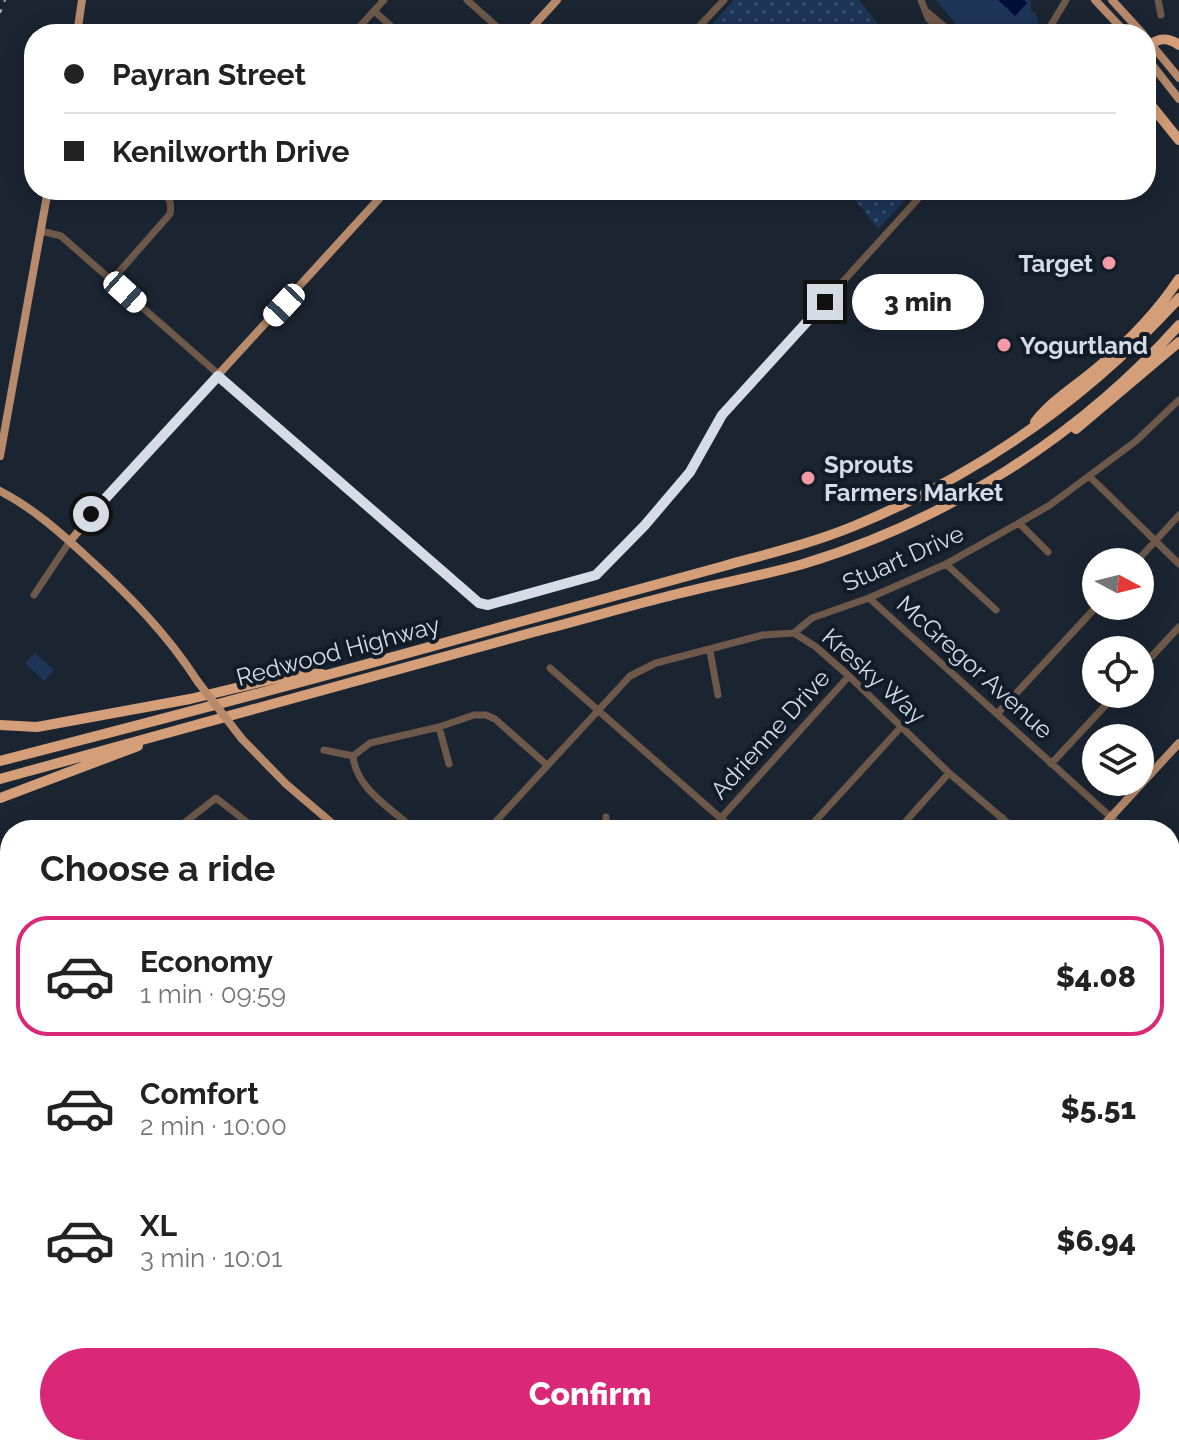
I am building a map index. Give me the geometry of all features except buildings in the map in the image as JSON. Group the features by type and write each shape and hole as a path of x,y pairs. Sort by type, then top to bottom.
{"highway":[{"path":"1156,40 1165,39 1179,45"},
{"path":"1156,111 1179,140"},
{"path":"1026,432 1047,407 1098,367 1135,331 1179,279"},
{"name":"Redwood Highway","path":"0,761 332,675 851,528 968,471 1078,396 1179,298"},
{"name":"Redwood Highway","path":"0,779 663,597 801,564 856,546 923,517 995,478 1063,432 1179,325"},
{"path":"1063,432 1074,430 1086,422 1179,342"},
{"path":"0,725 37,727 190,699 298,673 332,675"},
{"path":"0,798 211,719"}],"main road":[{"path":"78,24 82,0"},
{"path":"535,24 557,0"},
{"path":"1095,0 1118,24"},
{"path":"1112,0 1132,24"},
{"path":"1156,52 1179,78"},
{"path":"1156,70 1179,99"},
{"path":"0,456 46,200"},
{"path":"70,541 378,200"},
{"path":"0,491 26,505 70,541 146,613 242,739 286,784 328,820"},
{"path":"1108,820 1179,743"}],"street":[{"path":"362,24 384,0"},
{"path":"467,0 494,24"},
{"path":"701,24 724,0"},
{"path":"921,0 934,24"},
{"path":"1052,24 1066,0"},
{"path":"1158,0 1161,15"},
{"path":"374,11 389,24"},
{"path":"925,11 941,24"},
{"path":"111,281 170,214 172,207 169,200"},
{"path":"41,231 61,236 484,605 596,575 645,525 690,472 722,415 917,200"},
{"name":"Stuart Drive","path":"794,633 812,618 869,598 946,564 1019,523 1136,441 1179,400"},
{"path":"1089,476 1179,564"},
{"path":"1149,548 1179,515"},
{"path":"1019,523 1048,552"},
{"path":"34,595 70,541"},
{"path":"946,564 996,610"},
{"name":"McGregor Avenue","path":"869,598 1114,820"},
{"path":"997,714 1084,620"},
{"path":"1154,654 1179,627"},
{"name":"Kresky Way","path":"497,820 630,676 656,663 763,635 794,633 816,647 849,676 949,773 1003,818"},
{"path":"710,651 718,695"},
{"path":"550,668 721,818"},
{"name":"Adrienne Drive","path":"721,818 849,676"},
{"path":"1051,764 1103,708"},
{"path":"324,750 353,756 370,743 439,727 474,715 486,715 495,719 547,765"},
{"path":"439,727 449,764"},
{"path":"816,820 901,727"},
{"path":"353,756 355,772 366,787 404,820"},
{"path":"907,820 949,773"},
{"path":"188,820 216,798 244,820"}],"shaded area":[{"path":"734,0 859,0 878,24 712,24"},
{"path":"936,0 1031,0 1031,12 1035,12 1038,22 1038,24 956,24"},
{"path":"855,200 906,200 878,229"},
{"path":"35,653 54,670 44,681 25,663"}],"water":[{"path":"998,0 1024,0 1027,3 1015,16"}],"railway":[{"path":"0,13 5,0"}],"place":[{"name":"Target","path":"1109,263"},
{"name":"Yogurtland","path":"1004,345"},
{"name":"Sprouts Farmers Market","path":"808,478"}],"route":[{"path":"91,514 218,376 479,603 488,605 592,577 645,525 690,472 722,415 825,302"}]}
